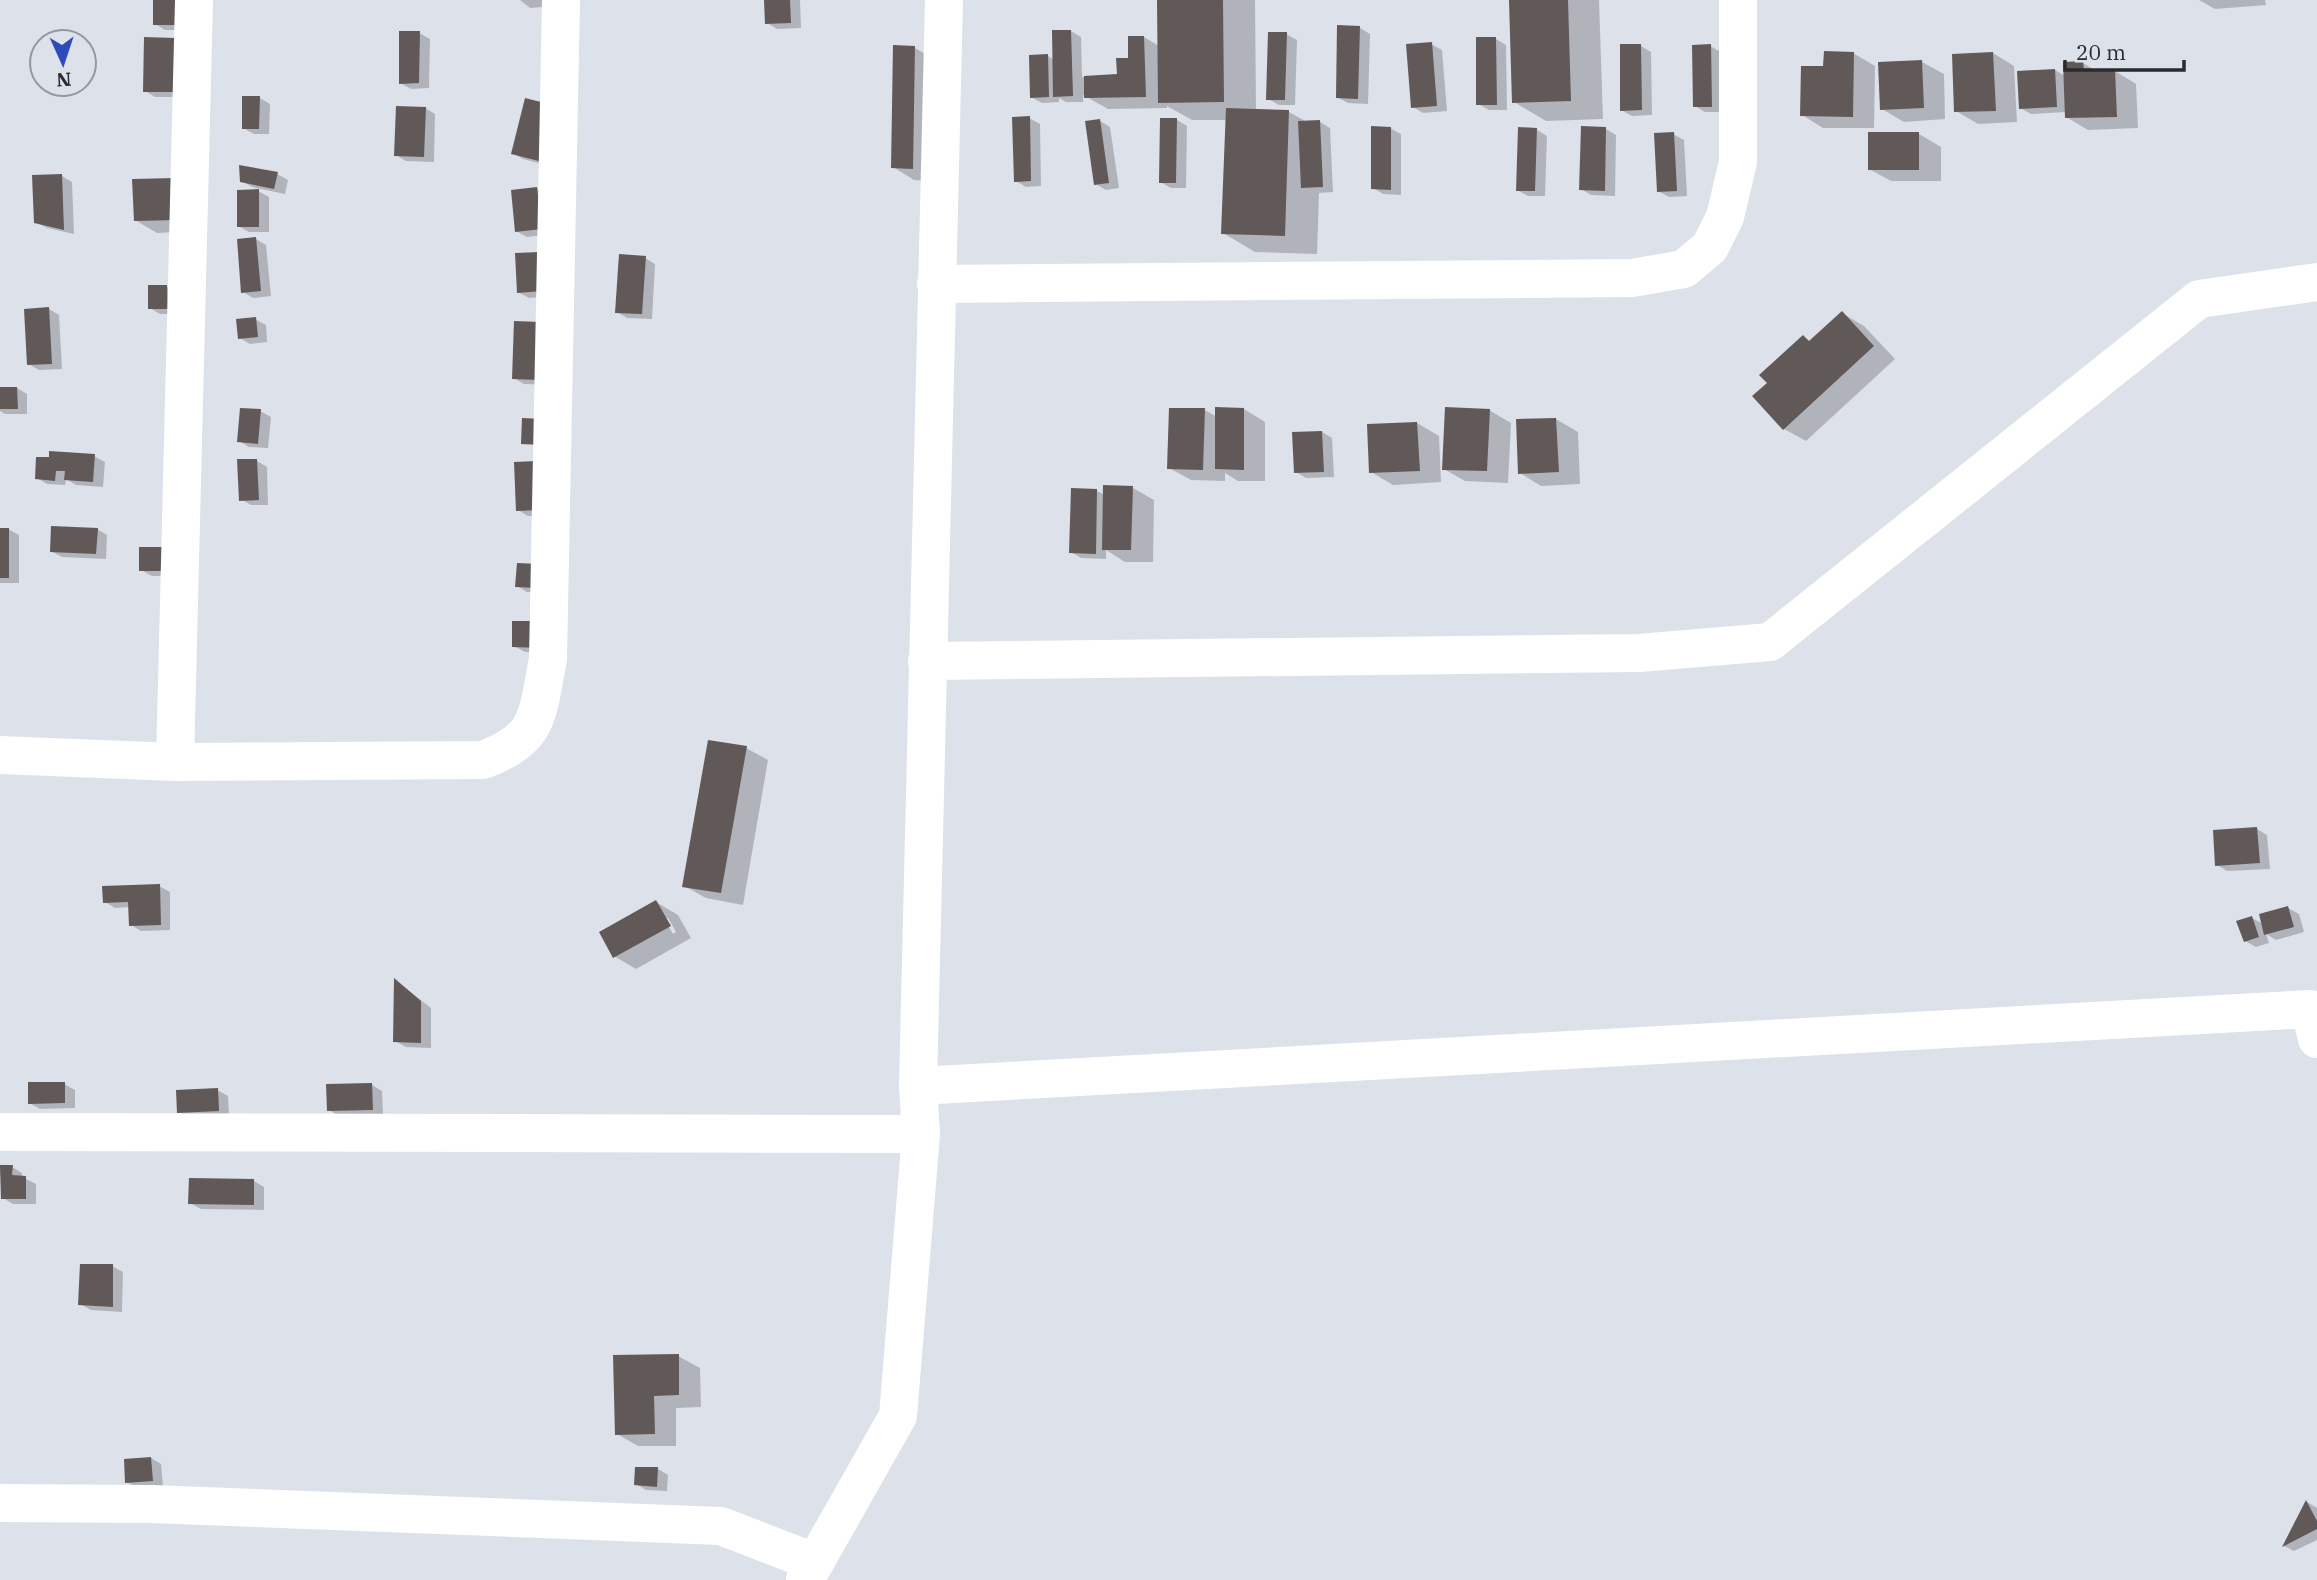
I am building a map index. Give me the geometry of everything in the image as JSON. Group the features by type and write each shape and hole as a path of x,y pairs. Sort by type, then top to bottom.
{"street":[{"path":"175,762 194,0"},
{"path":"0,755 175,762 483,760 506,751 527,735 538,711 548,659 561,0"},
{"path":"0,1503 152,1504 721,1526 809,1571 898,1416 921,1134 918,1086 944,0"},
{"path":"936,284 1632,278 1684,269 1710,247 1725,217 1738,162 1738,0"},
{"path":"927,661 1639,653 1770,642 2199,299 2317,282"},
{"path":"918,1086 2310,1009 2317,1038"},
{"path":"0,1132 921,1134"}],"building":[{"path":"153,0 177,0 178,25 153,25"},
{"path":"764,0 790,0 791,23 765,24"},
{"path":"1157,0 1223,0 1224,102 1158,103"},
{"path":"1509,0 1568,0 1571,101 1512,103"},
{"path":"1337,25 1360,26 1358,99 1336,98"},
{"path":"1052,30 1071,30 1073,96 1053,97"},
{"path":"399,31 420,31 419,83 399,84"},
{"path":"1268,32 1287,32 1285,100 1266,100"},
{"path":"1128,36 1144,36 1146,97 1084,98 1084,76 1117,74 1116,58 1128,58"},
{"path":"144,37 175,38 174,92 143,92"},
{"path":"1476,37 1496,37 1497,105 1476,105"},
{"path":"1432,42 1437,106 1411,108 1406,44"},
{"path":"1620,44 1641,44 1642,110 1620,111"},
{"path":"1711,44 1712,107 1693,107 1692,45"},
{"path":"893,45 915,46 913,169 891,168"},
{"path":"1824,51 1854,52 1853,117 1800,116 1801,66 1823,66"},
{"path":"1993,52 1996,111 1954,112 1952,54"},
{"path":"1048,54 1049,97 1030,98 1029,55"},
{"path":"1922,60 1924,108 1880,110 1878,62"},
{"path":"2083,61 2084,70 2115,69 2117,117 2065,118 2063,62"},
{"path":"2055,69 2057,107 2019,109 2017,71"},
{"path":"242,96 260,96 259,129 242,129"},
{"path":"525,98 553,105 539,161 511,154"},
{"path":"396,106 426,107 424,157 394,156"},
{"path":"1226,108 1289,110 1285,236 1221,234"},
{"path":"1030,116 1031,181 1014,182 1012,117"},
{"path":"1160,118 1177,118 1176,183 1159,183"},
{"path":"1100,119 1109,183 1094,185 1085,121"},
{"path":"1320,120 1323,187 1301,188 1298,121"},
{"path":"1371,126 1391,127 1391,190 1371,189"},
{"path":"1581,126 1606,127 1605,191 1579,190"},
{"path":"1518,127 1537,128 1535,191 1516,191"},
{"path":"1674,132 1677,191 1657,192 1654,133"},
{"path":"1868,132 1919,132 1919,170 1868,170"},
{"path":"239,165 278,172 274,189 240,182"},
{"path":"62,174 64,230 34,223 32,175"},
{"path":"176,178 177,220 134,221 132,179"},
{"path":"537,187 542,229 515,232 511,190"},
{"path":"259,189 259,227 237,227 237,190"},
{"path":"256,237 261,291 241,293 237,239"},
{"path":"540,252 542,291 517,293 515,253"},
{"path":"619,254 646,256 642,314 615,313"},
{"path":"148,285 167,285 168,309 148,309"},
{"path":"49,307 52,364 27,365 24,309"},
{"path":"1842,311 1874,346 1783,430 1752,396 1767,383 1759,375 1803,335 1809,341"},
{"path":"256,317 258,337 238,339 236,319"},
{"path":"514,321 541,322 539,380 512,379"},
{"path":"0,387 17,387 18,409 0,409"},
{"path":"1215,407 1244,408 1244,470 1215,469"},
{"path":"1445,407 1490,409 1487,471 1442,470"},
{"path":"240,408 261,409 258,444 237,442"},
{"path":"1169,408 1205,408 1203,470 1167,469"},
{"path":"522,418 544,419 542,445 521,444"},
{"path":"1556,418 1559,472 1518,474 1516,419"},
{"path":"1417,422 1420,471 1369,473 1367,424"},
{"path":"1322,431 1324,472 1294,473 1292,432"},
{"path":"49,451 95,454 93,482 64,480 65,471 56,471 55,481 35,479 36,457 49,457"},
{"path":"237,459 257,459 259,500 239,501"},
{"path":"537,461 539,510 516,511 514,462"},
{"path":"1103,485 1133,486 1131,550 1102,550"},
{"path":"1071,488 1097,489 1096,554 1069,553"},
{"path":"51,526 98,528 96,554 50,552"},
{"path":"0,528 9,528 9,578 0,578"},
{"path":"139,547 163,547 162,571 139,571"},
{"path":"517,563 540,564 538,588 515,587"},
{"path":"512,621 543,621 543,648 512,647"},
{"path":"708,740 747,746 721,893 682,887"},
{"path":"2257,827 2260,863 2215,866 2213,830"},
{"path":"160,884 161,925 129,926 128,902 103,903 102,886"},
{"path":"656,900 671,926 613,958 599,932"},
{"path":"2288,906 2294,927 2264,935 2259,914"},
{"path":"2252,916 2259,937 2244,942 2236,921"},
{"path":"394,978 421,1001 421,1043 393,1042"},
{"path":"28,1082 65,1082 65,1103 28,1104"},
{"path":"372,1083 373,1110 327,1111 326,1084"},
{"path":"218,1088 219,1111 177,1113 176,1090"},
{"path":"0,1165 13,1165 12,1175 26,1176 26,1199 1,1199"},
{"path":"189,1178 254,1179 254,1205 188,1204"},
{"path":"80,1264 113,1264 113,1307 78,1305"},
{"path":"679,1354 679,1395 654,1396 655,1434 615,1435 613,1355"},
{"path":"151,1457 153,1481 125,1483 124,1459"},
{"path":"635,1467 658,1467 657,1487 634,1485"},
{"path":"2306,1500 2317,1521 2317,1529 2282,1547"}]}
